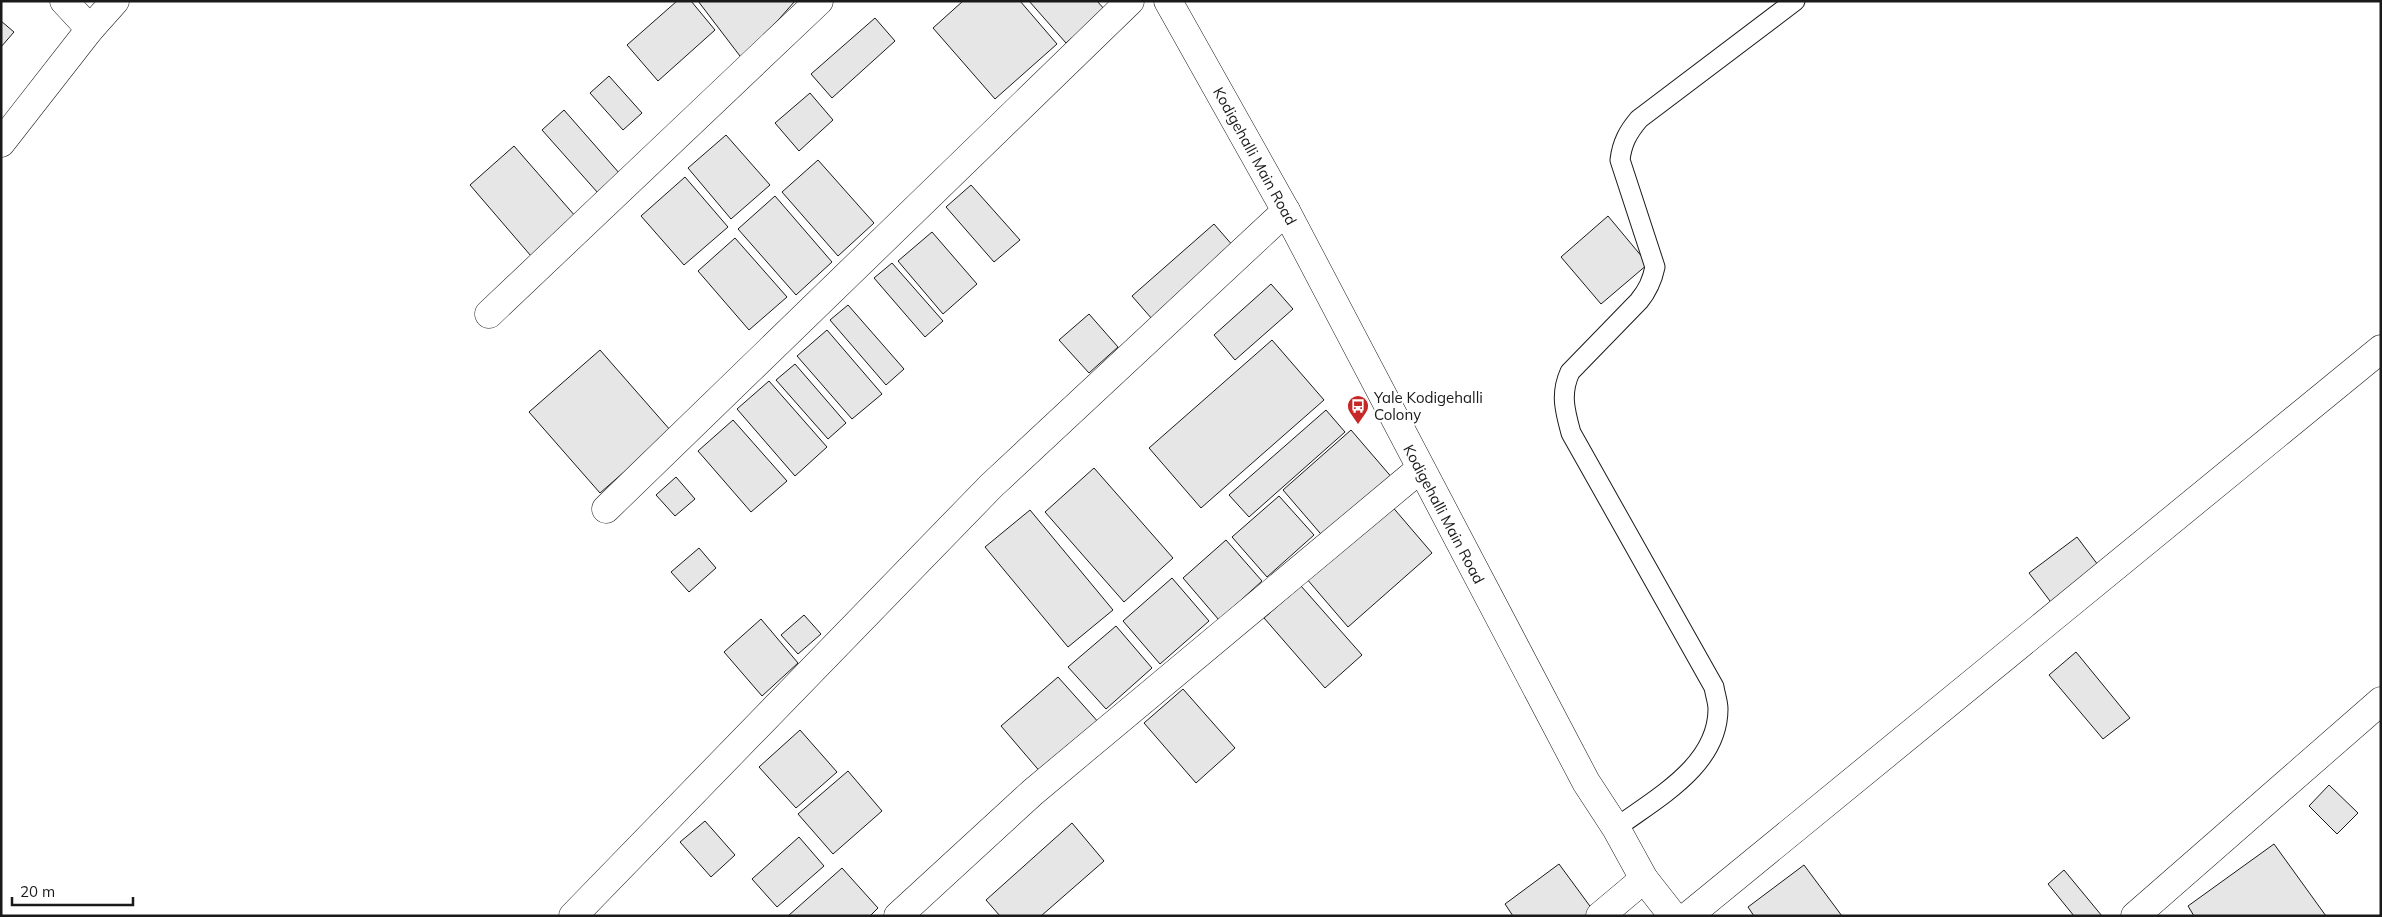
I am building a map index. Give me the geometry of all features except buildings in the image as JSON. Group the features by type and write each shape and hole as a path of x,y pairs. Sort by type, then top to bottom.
{"street":[{"path":"64,1 90,29"},
{"path":"1,143 90,29 115,1"},
{"path":"489,314 819,1"},
{"path":"606,508 1130,1"},
{"name":"Kodigehalli Main Road","path":"1168,1 1286,211 1586,782 1616,828 1644,879 1673,916"},
{"path":"573,916 990,486 1286,211"},
{"path":"1688,916 2381,349"},
{"path":"898,916 1033,792 1420,469"},
{"path":"2135,916 2381,701"},
{"path":"1600,916 1644,879"}],"lane":[{"path":"1616,828 1672,787 1703,756 1711,742 1717,724 1718,708 1714,687 1570,433 1563,400 1564,385 1570,372 1639,301 1648,290 1653,278 1655,266 1620,160 1622,147 1628,132 1639,119 1795,1"}],"place":[{"name":"Yale Kodigehalli Colony","path":"1358,425"}]}
